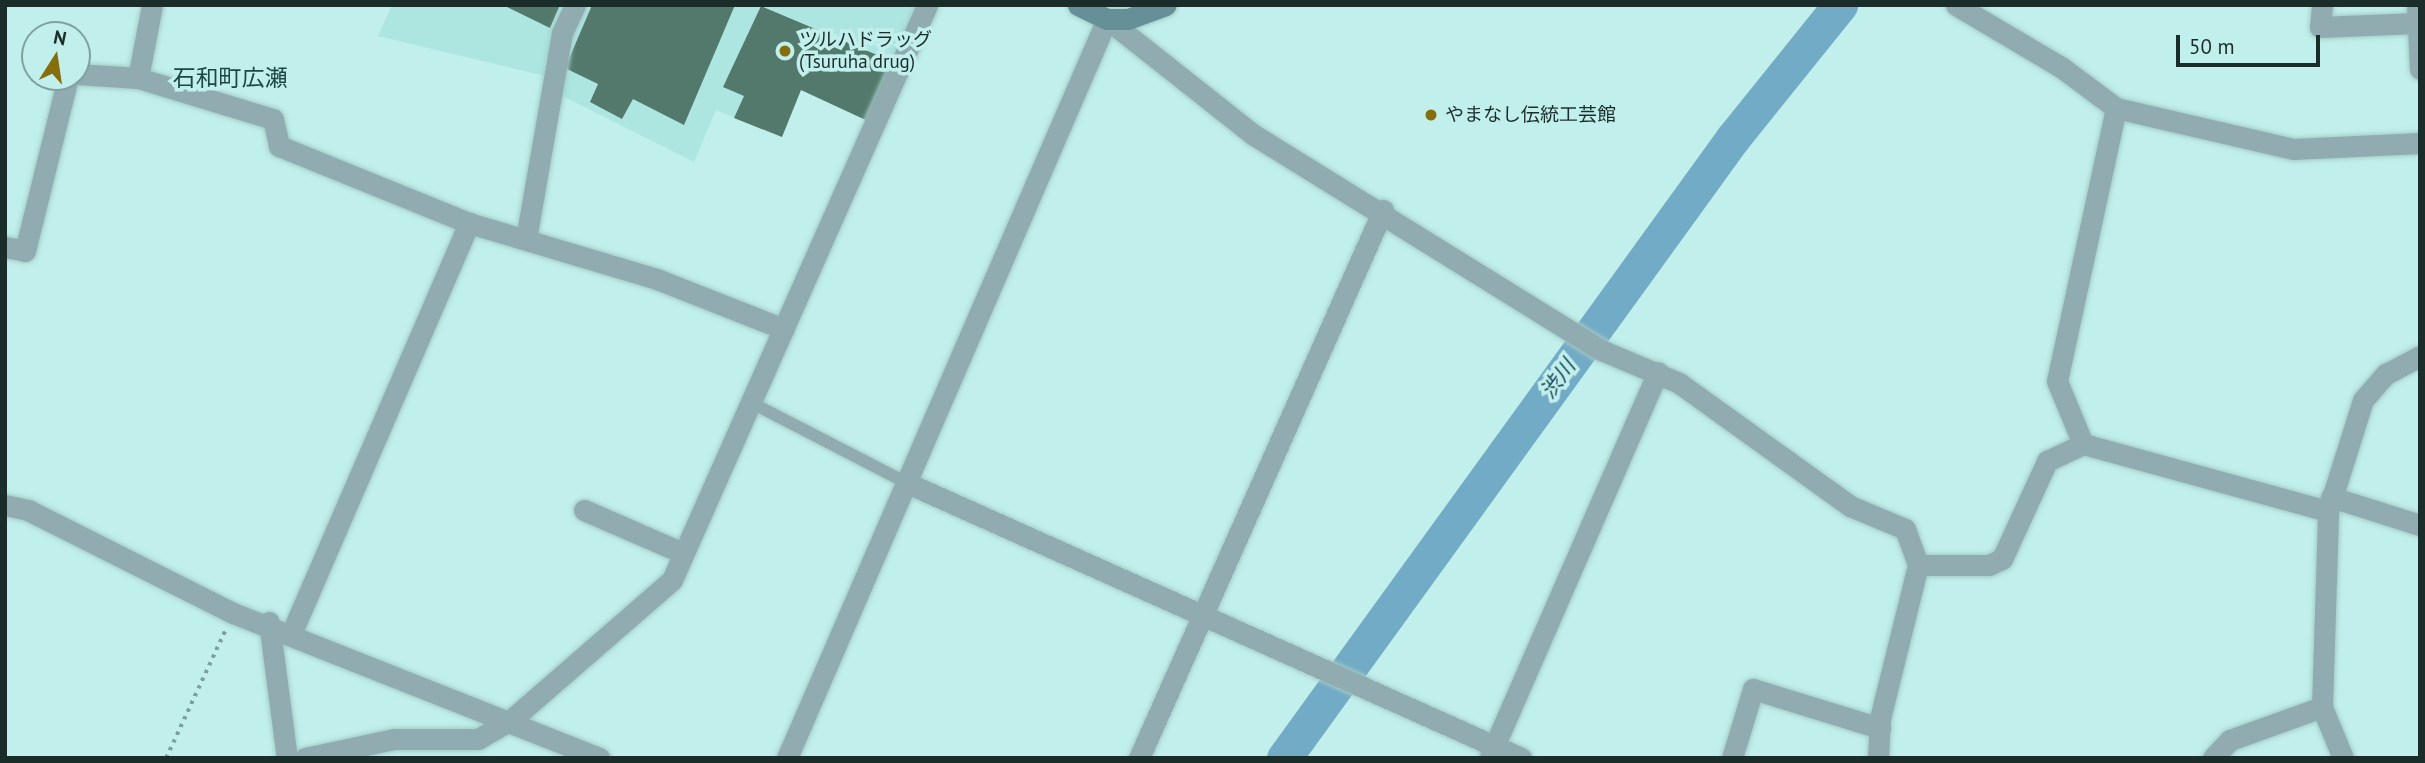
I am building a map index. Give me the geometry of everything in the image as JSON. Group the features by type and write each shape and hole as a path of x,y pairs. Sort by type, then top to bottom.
{"main road":[{"path":"1078,5 1107,19 1149,16 1166,5"}],"street":[{"path":"138,78 152,5"},
{"path":"526,239 562,33 575,5"},
{"path":"305,758 339,755 394,739 478,739 512,720 672,580 748,401 784,329 927,5"},
{"path":"1956,5 2061,66 2116,108 2293,149 2420,143"},
{"path":"2322,5 2320,27 2417,14 2420,69"},
{"path":"786,758 1107,19 1254,135 1383,210 1601,350 1658,372 1850,506 1905,529 1918,565 1880,728 1878,758"},
{"path":"91,75 138,78 273,119 279,145 469,223 657,279 784,329"},
{"path":"5,247 26,251 65,91"},
{"path":"2084,444 2057,381 2116,108"},
{"path":"1139,758 1383,210"},
{"path":"292,632 469,223"},
{"path":"2343,758 2322,707 2330,504 2363,400 2386,374 2420,356"},
{"path":"1492,752 1658,372"},
{"path":"1918,565 1989,565 2002,559 2047,461 2084,444 2420,525"},
{"path":"905,482 1202,618 1361,687 1492,752 1521,758"},
{"path":"5,505 28,510 233,613 269,622 599,758"},
{"path":"584,510 683,553"},
{"path":"269,622 287,758"},
{"path":"1732,758 1753,689 1880,728"},
{"path":"2213,758 2230,740 2322,707"}],"lane":[{"path":"748,401 905,482"}],"path":[{"path":"166,758 233,613"}],"shaded area":[{"path":"392,5 922,5 870,122 801,90 782,137 716,110 694,162 557,93 545,76 378,36"}],"building":[{"path":"503,5 560,5 550,28"},
{"path":"592,5 735,5 684,125 633,99 622,119 590,102 598,84 565,68"},
{"path":"761,6 896,63 870,122 801,90 782,137 734,118 744,96 723,87"}],"waterway":[{"name":"渋川","path":"1284,758 1733,138 1840,5"}],"place":[{"name":"ツルハドラッグ (Tsuruha drug)","path":"785,51"},
{"name":"やまなし伝統工芸館","path":"1431,115"}],"district":[{"name":"石和町広瀬","path":"230,78"}]}
